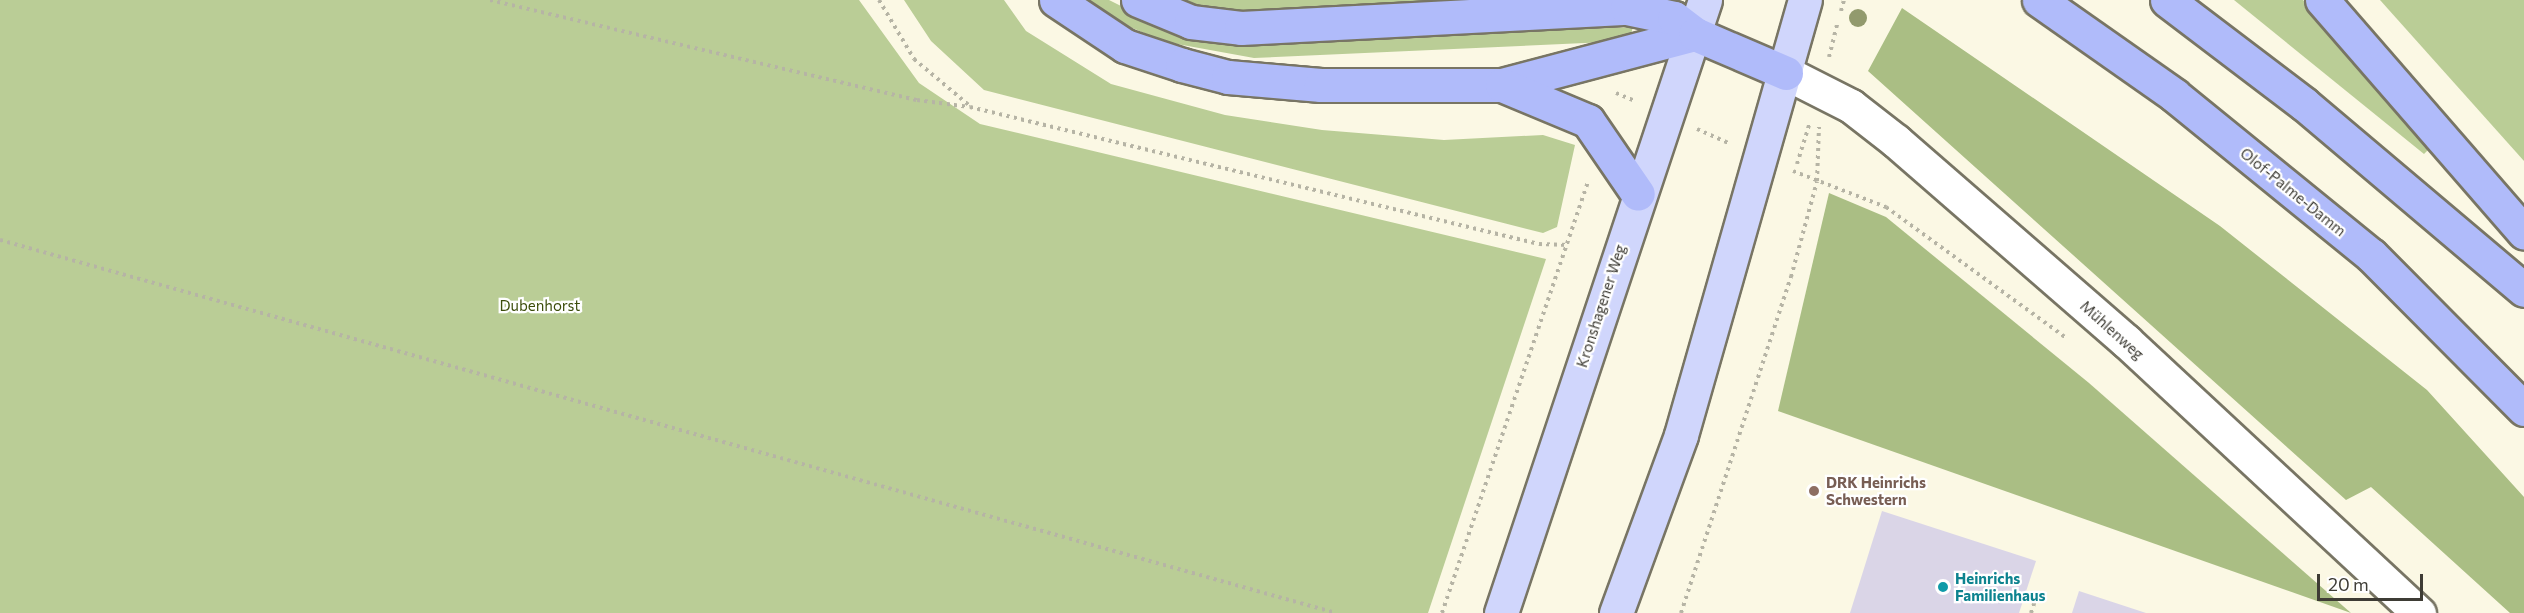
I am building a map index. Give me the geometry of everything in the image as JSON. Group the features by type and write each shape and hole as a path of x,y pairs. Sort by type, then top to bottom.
{"highway":[{"path":"1056,0 1125,46 1228,77 1321,85 1502,85 1695,34"},
{"path":"1138,0 1191,22 1241,28 1627,8 1674,18 1695,34 1786,73"},
{"name":"Olof-Palme-Damm","path":"2039,0 2174,95 2371,255 2524,409"},
{"path":"2168,0 2304,104 2524,290"},
{"path":"2322,0 2524,232"},
{"path":"1502,85 1588,121 1638,194"}],"main road":[{"name":"Kronshagener Weg","path":"1502,613 1638,194 1705,0"},
{"path":"1616,613 1681,435 1763,159 1805,0"}],"street":[{"name":"Mühlenweg","path":"1786,73 1851,106 1896,141 2117,334 2419,613"}],"path":[{"path":"490,0 917,100 970,107 1539,244 1569,245"},
{"path":"879,0 914,59 970,107"},
{"path":"1681,613 1791,277 1817,181 1820,90 1844,0"},
{"path":"1616,93 1763,159 1886,207 2077,346"},
{"path":"1442,613 1569,245 1591,174"},
{"path":"0,240 1336,613"},
{"path":"2031,613 2037,594"}],"green space":[{"name":"Dubenhorst","path":"0,0 859,0 919,83 980,124 1546,259 1428,613 0,613"},
{"path":"904,0 1004,0 1026,31 1111,84 1225,115 1322,130 1444,140 1543,135 1575,145 1557,227 1543,233 984,90 931,41"},
{"path":"1084,0 1109,0 1169,30 1220,43 1633,27 1629,41 1254,58 1166,42 1108,18"},
{"path":"1172,0 1540,0 1259,16"},
{"path":"2234,0 2303,0 2431,147 2424,154"},
{"path":"2380,0 2524,0 2524,161"},
{"path":"1902,8 2220,226 2427,390 2524,497 2524,613 2510,613 2371,487 2346,500 1868,71"},
{"path":"1829,193 1886,217 2089,383 2351,613 1778,411"}],"building":[{"name":"Heinrichs Familienhaus","path":"1882,511 2036,561 2019,613 1850,613"},
{"path":"2079,591 2146,613 2072,613"}],"place":[{"name":"DRK Heinrichs Schwestern","path":"1814,491"},
{"name":"Heinrichs Familienhaus","path":"1943,587"}]}
